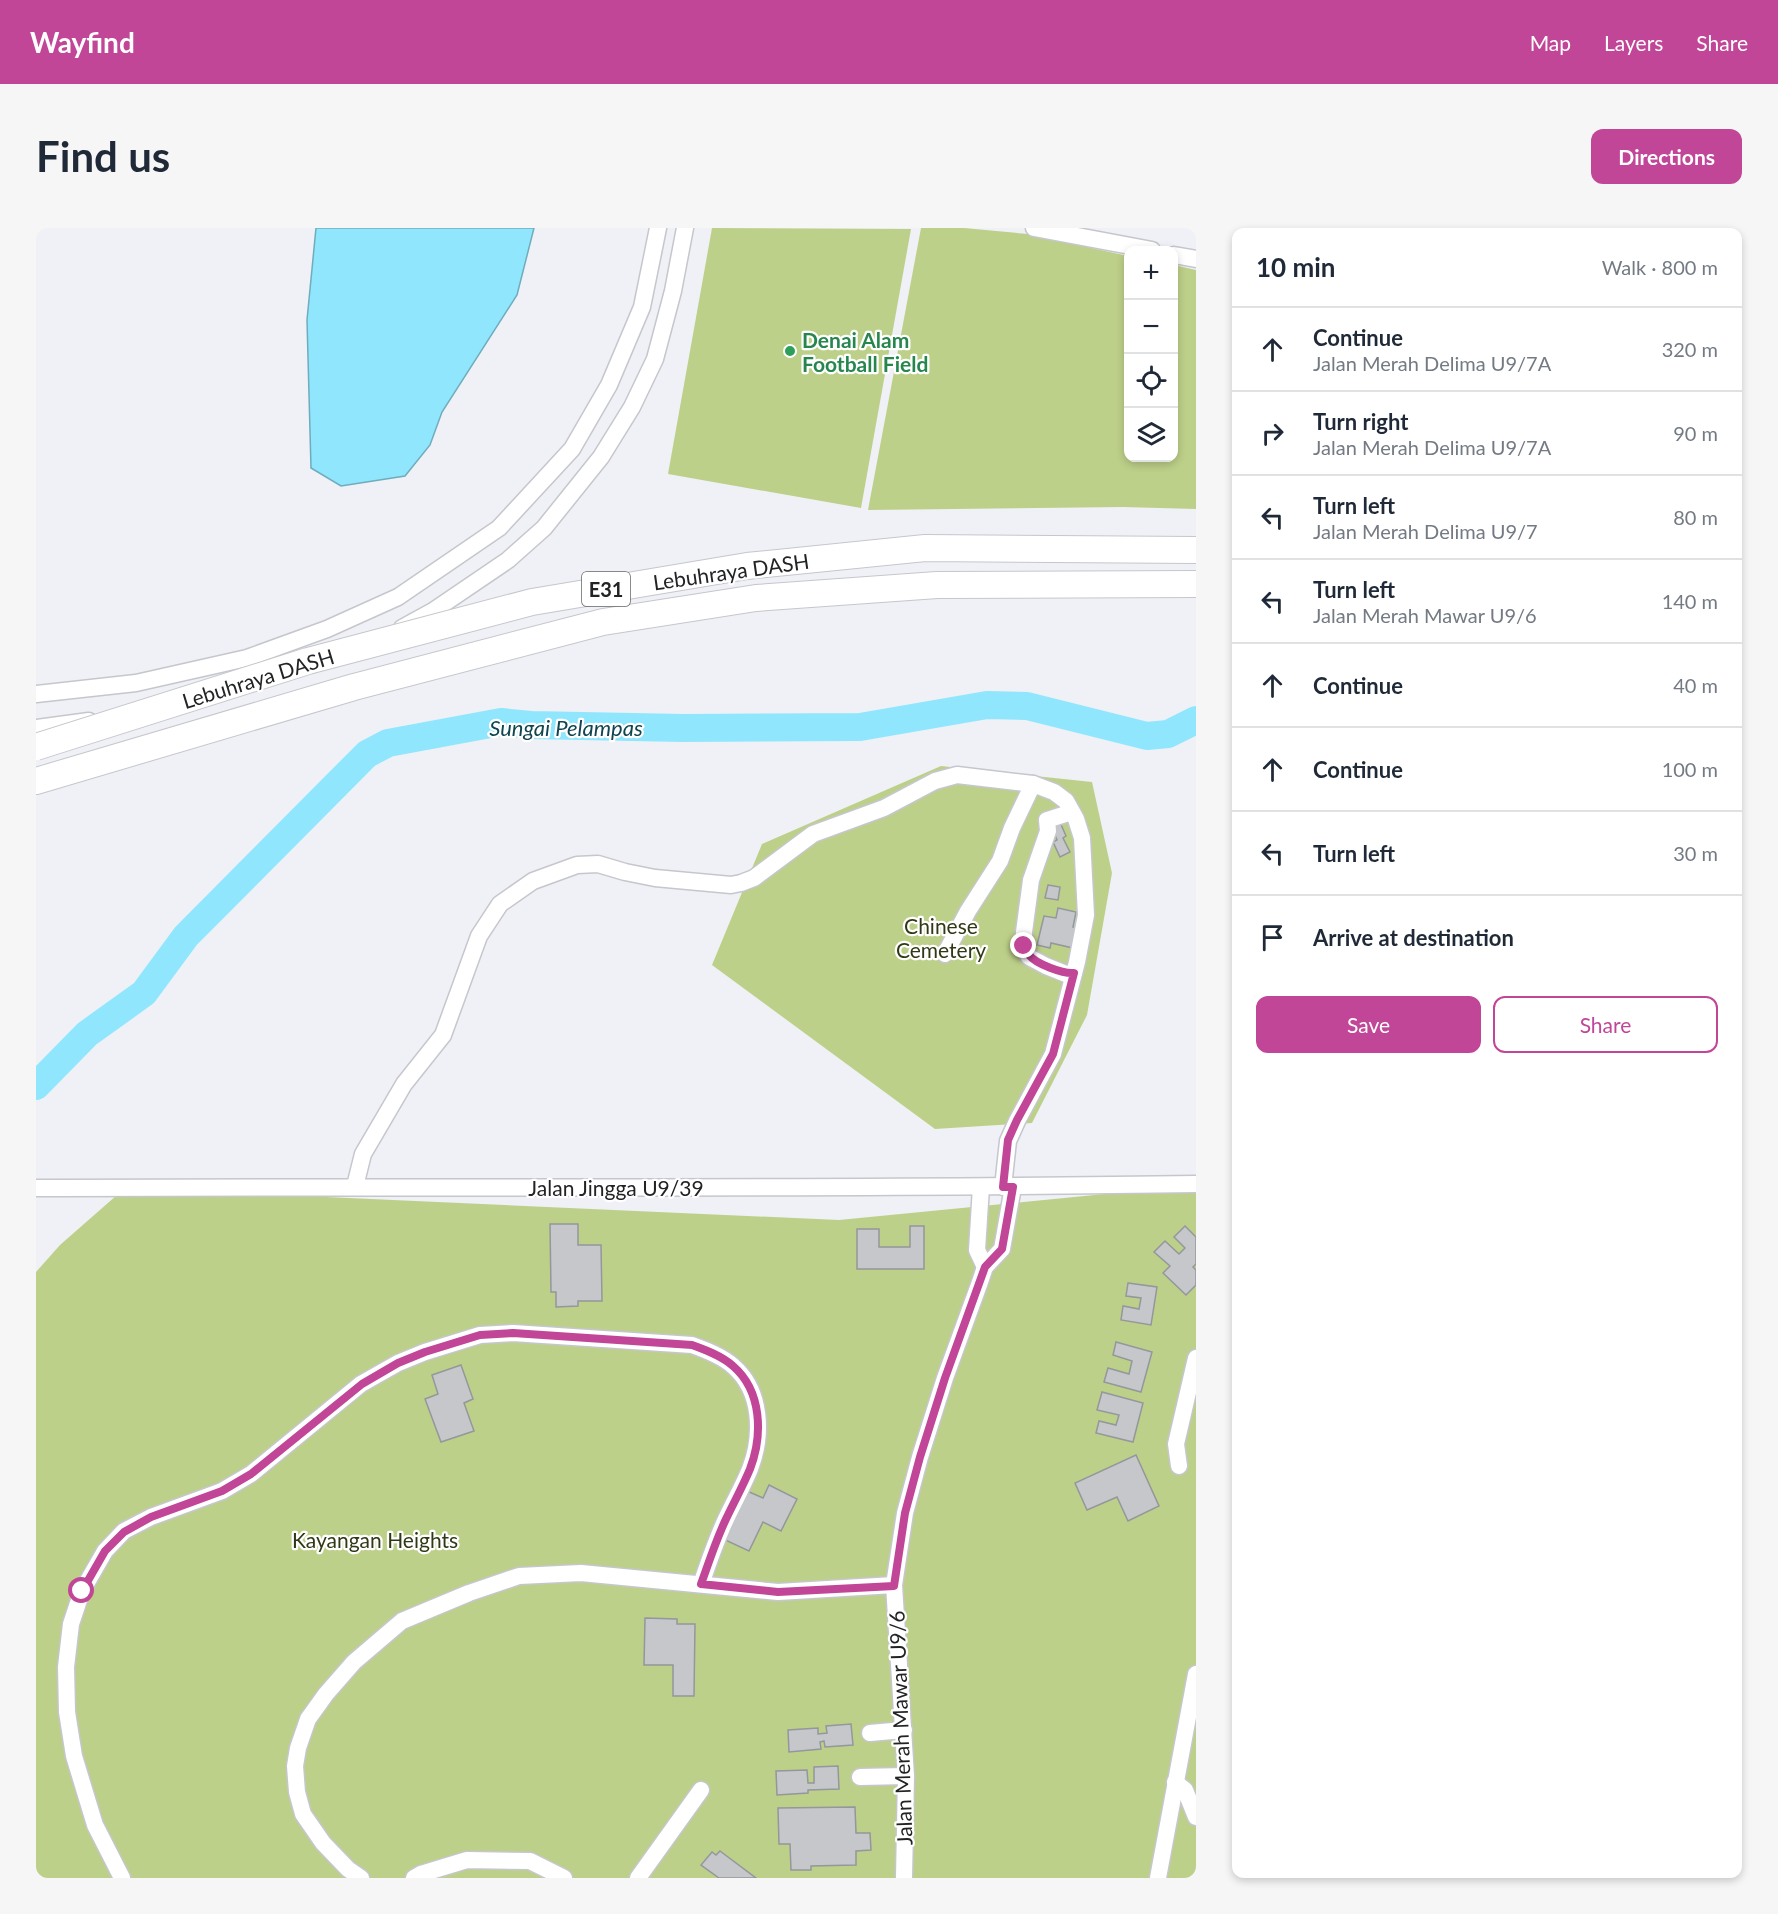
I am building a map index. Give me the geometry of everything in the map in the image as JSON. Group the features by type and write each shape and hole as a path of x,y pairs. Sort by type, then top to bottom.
{"highway":[{"name":"Lebuhraya DASH","path":"36,747 309,661 532,602 555,598 747,566 925,548 1196,550"},
{"name":"Lebuhraya DASH","path":"36,781 354,687 603,622 756,598 937,585 1196,584"}],"street":[{"path":"36,694 136,683 247,657 327,629 398,597 500,528 572,449 609,385 642,307 658,228"},
{"path":"36,728 138,714 246,690 351,656 433,611 508,560 544,528 601,457 632,407 656,359 673,291 685,228"},
{"path":"1034,228 1131,246"},
{"path":"1178,256 1196,259"},
{"path":"36,679 56,691"},
{"path":"355,1186 363,1154 404,1084 443,1035 479,936 500,904 533,881 576,865 598,864 655,878 741,884 754,878 813,834 884,808 935,781 957,775 1033,784 1054,792 1065,801 1072,812 1047,820 1048,831 1031,880 1023,932 1024,946 1029,957 1066,974 1074,973"},
{"path":"945,954 968,911 1000,861 1012,828 1033,784"},
{"name":"Jalan Merah Mawar U9/6","path":"904,1878 906,1776 894,1586 905,1513 945,1378 985,1267 1002,1249 1008,1187 1008,1140 1053,1054 1074,973 1086,915 1086,895 1082,838 1072,812"},
{"name":"Jalan Jingga U9/39","path":"36,1188 1008,1187 1196,1184"},
{"path":"981,1187 977,1250 985,1267"},
{"path":"122,1878 95,1825 74,1756 67,1712 66,1667 71,1624 82,1591 105,1551 124,1532 151,1517 222,1491 251,1474 362,1384 398,1363 480,1335 513,1333 692,1345 712,1352 734,1366 755,1398 758,1414 757,1446 701,1584"},
{"path":"1179,1466 1176,1444 1196,1358"},
{"path":"361,1878 348,1869 323,1842 303,1814 297,1792 295,1766 297,1748 308,1719 326,1694 354,1662 402,1621 469,1593 519,1576 580,1573 778,1592 894,1586"},
{"path":"1158,1878 1196,1674"},
{"path":"870,1733 904,1730"},
{"path":"860,1777 906,1776"},
{"path":"1175,1782 1185,1790 1196,1816"},
{"path":"638,1878 701,1790"},
{"path":"414,1878 467,1860 530,1861 564,1878"}],"green space":[{"name":"Denai Alam Football Field","path":"712,228 911,229 861,508 668,474"},
{"path":"921,228 964,228 1028,234 1124,255 1124,462 1178,462 1178,266 1196,270 1196,509 1123,507 868,510"},
{"name":"Chinese Cemetery","path":"941,766 1092,782 1112,873 1087,1015 1032,1123 935,1129 712,965 762,844"},
{"name":"Kayangan Heights","path":"1196,1185 1196,1878 36,1878 36,1272 60,1245 125,1188 839,1220"}],"water":[{"path":"316,228 534,228 517,295 442,412 430,445 405,476 341,486 311,468 307,320"}],"building":[{"path":"1059,820 1066,836 1063,838 1070,852 1060,857 1053,842 1057,840 1050,824"},
{"path":"1048,885 1060,887 1058,900 1045,898"},
{"path":"1058,908 1076,912 1073,927 1078,927 1073,948 1051,943 1050,948 1037,945 1044,916 1056,918"},
{"path":"550,1224 578,1224 578,1245 601,1245 602,1301 578,1301 578,1306 556,1307 556,1292 551,1292"},
{"path":"910,1226 924,1226 924,1269 857,1269 857,1229 879,1229 879,1247 910,1247"},
{"path":"1185,1226 1196,1237 1196,1264 1193,1267 1196,1270 1196,1285 1186,1295 1163,1273 1170,1266 1154,1252 1165,1241 1179,1254 1185,1248 1174,1237"},
{"path":"1128,1283 1157,1287 1151,1325 1121,1320 1123,1306 1139,1309 1141,1298 1126,1296"},
{"path":"1116,1342 1152,1352 1141,1392 1104,1382 1108,1368 1129,1374 1132,1361 1113,1355"},
{"path":"461,1365 473,1399 464,1403 474,1431 441,1442 425,1399 438,1394 432,1375"},
{"path":"1102,1392 1143,1403 1133,1442 1096,1433 1099,1421 1116,1425 1119,1415 1097,1410"},
{"path":"1136,1455 1159,1506 1128,1521 1117,1497 1087,1510 1075,1483"},
{"path":"769,1485 797,1499 781,1531 763,1522 749,1551 723,1539 747,1491 763,1498"},
{"path":"645,1618 677,1619 677,1624 695,1624 694,1696 673,1696 673,1665 644,1665"},
{"path":"851,1724 853,1745 825,1747 824,1741 820,1742 821,1749 789,1752 788,1730 818,1728 818,1734 827,1733 826,1726"},
{"path":"838,1766 839,1789 808,1790 808,1793 777,1795 776,1771 807,1770 808,1783 814,1783 814,1767"},
{"path":"855,1807 856,1833 870,1833 871,1850 856,1851 856,1865 811,1866 811,1870 791,1870 790,1844 779,1844 778,1808"},
{"path":"720,1851 756,1878 719,1878 701,1865 712,1852 716,1855"}],"waterway":[{"name":"Sungai Pelampas","path":"36,1086 87,1034 144,993 186,936 367,754 388,743 501,722 531,725 683,728 860,727 987,705 1027,706 1147,736 1168,734 1196,720"}],"place":[{"name":"Denai Alam Football Field","path":"790,351"}],"route":[{"path":"82,1591 105,1551 124,1532 151,1517 222,1491 251,1474 362,1384 398,1363 425,1352 480,1335 513,1333 692,1345 712,1352 734,1366 746,1382 755,1398 758,1414 757,1446 701,1584 778,1592 894,1586 905,1513 945,1378 985,1267 1002,1249 1013,1187 1003,1187 1008,1140 1053,1054 1074,973 1066,974 1029,957 1024,946"}]}
